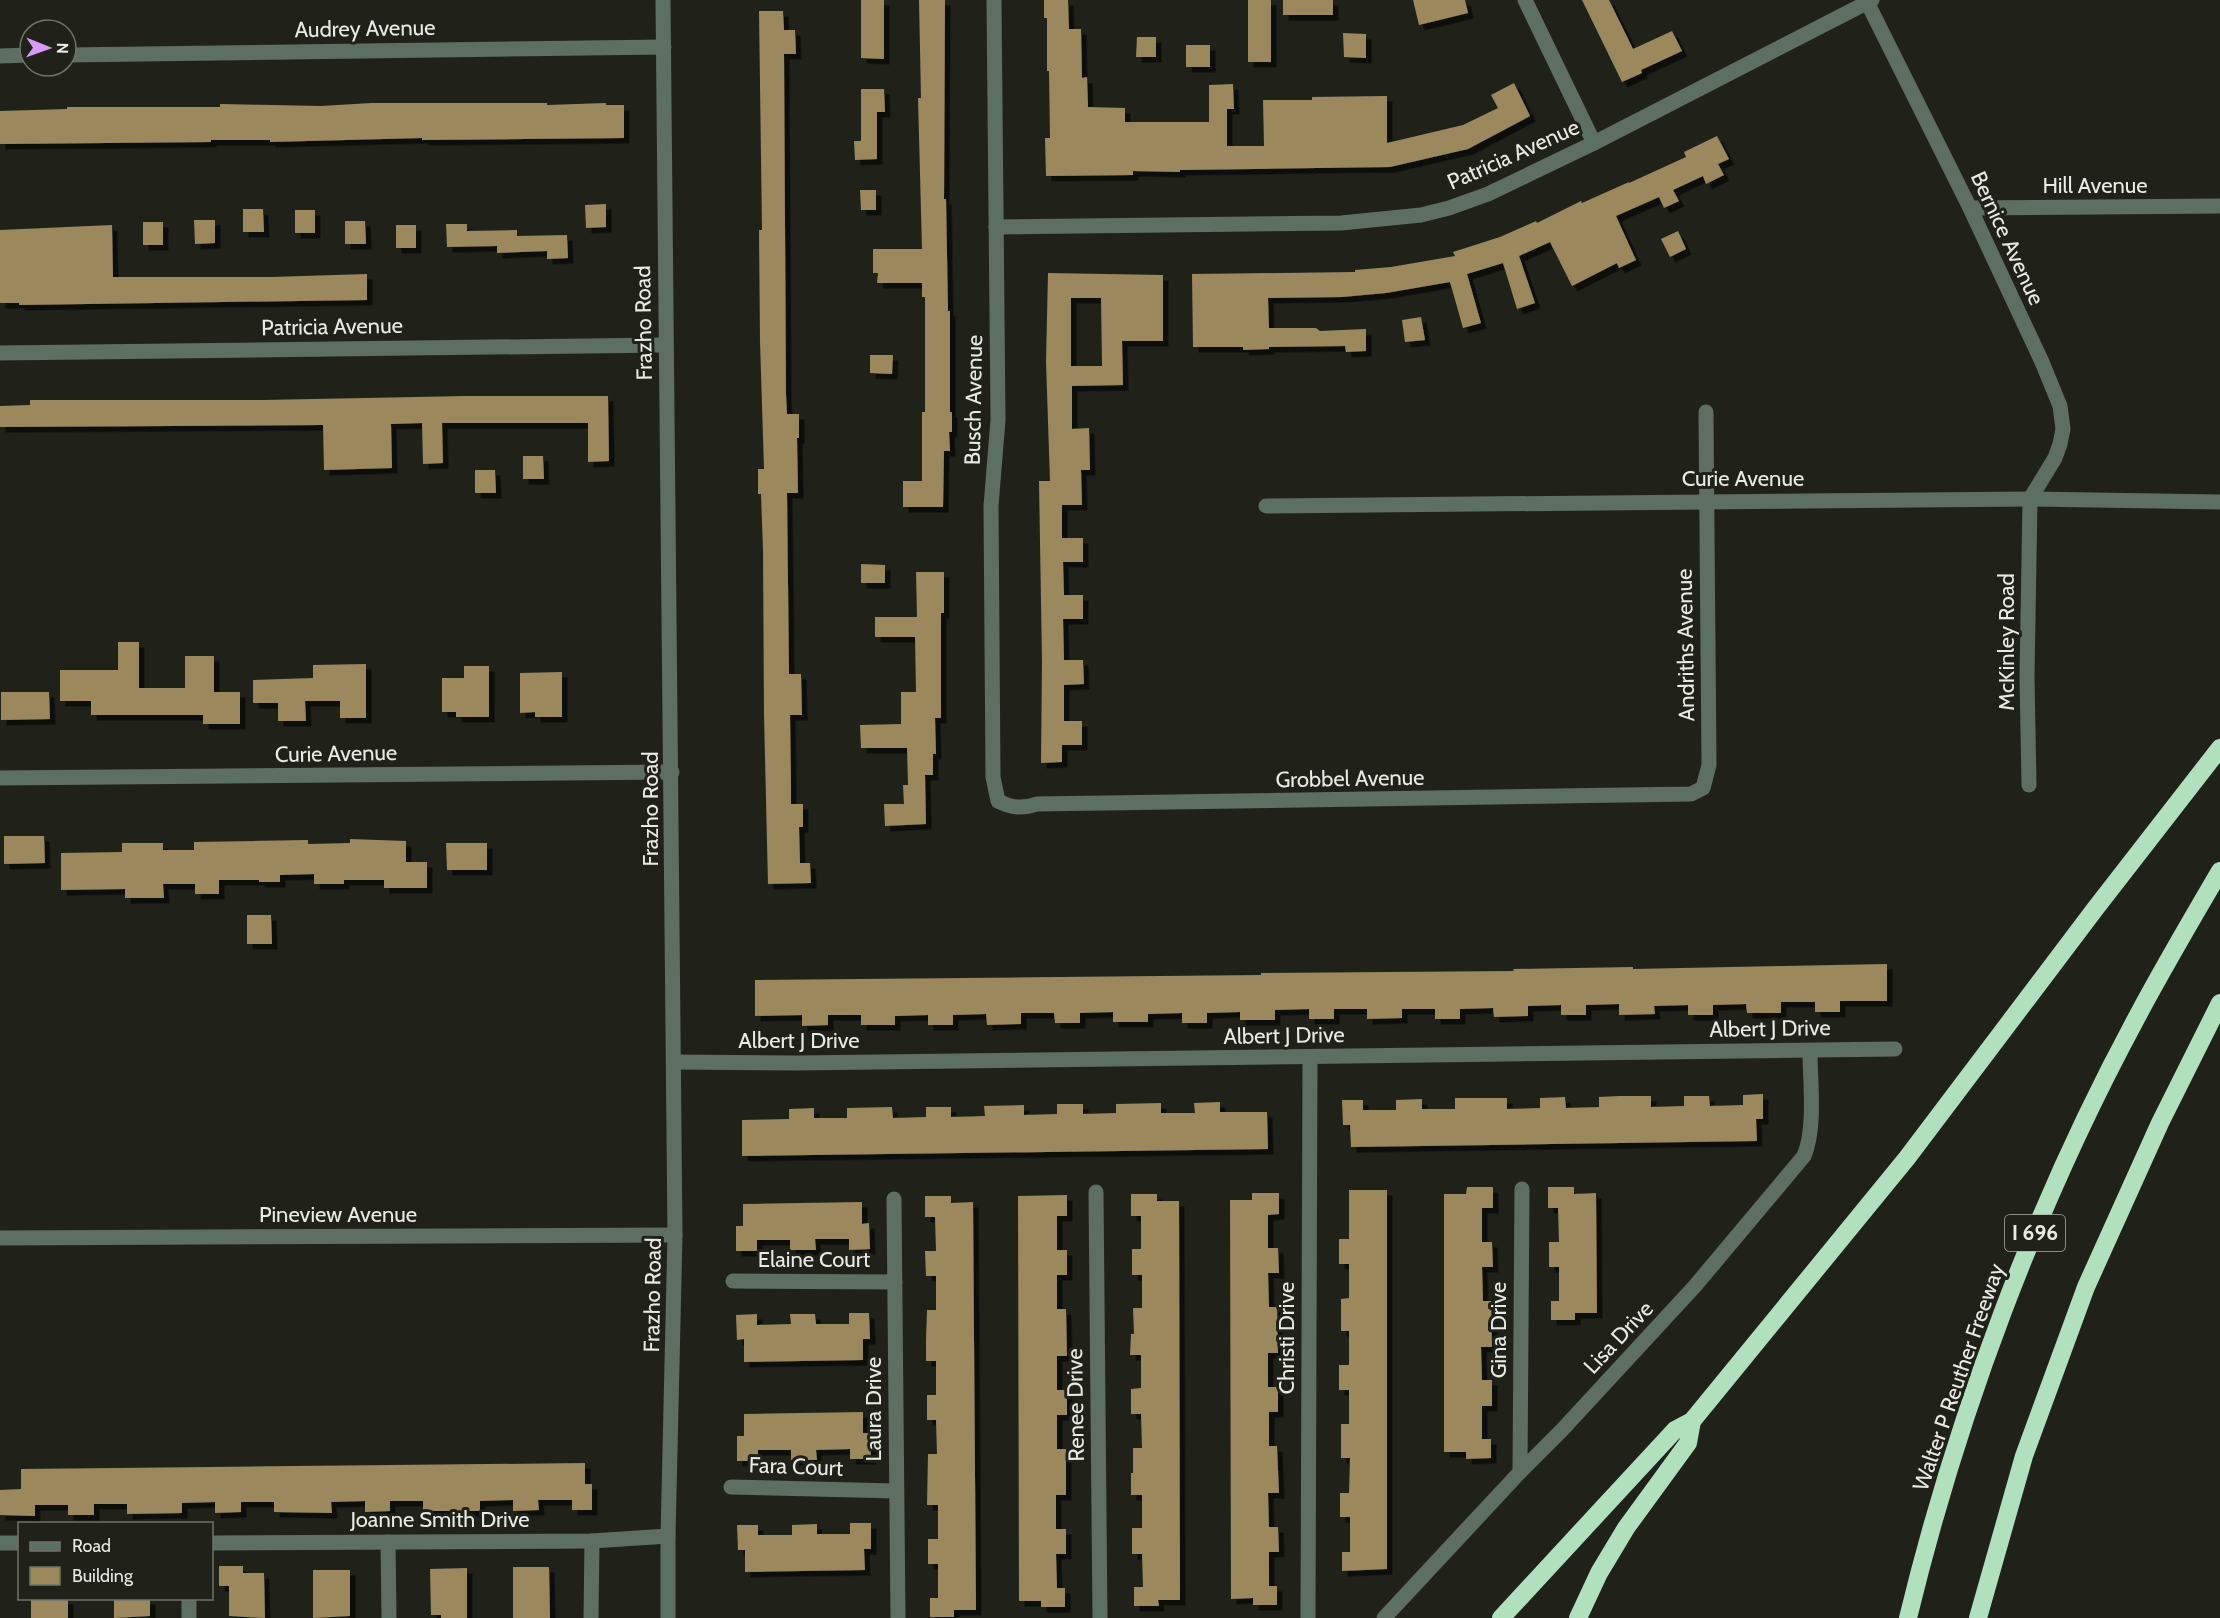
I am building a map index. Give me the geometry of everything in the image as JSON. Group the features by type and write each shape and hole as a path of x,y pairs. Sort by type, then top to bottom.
{"highway":[{"path":"1501,1618 1675,1430 1692,1421 1907,1158 2102,899 2220,748"},
{"name":"Walter P Reuther Freeway","path":"1908,1618 1952,1459 2001,1318 2034,1236 2069,1155 2136,1018 2220,871"},
{"path":"1978,1618 2024,1456 2086,1287 2160,1123 2220,1003"},
{"path":"1578,1618 1599,1573 1626,1528 1688,1443 1692,1421"}],"street":[{"name":"Frazho Road","path":"663,0 675,1235 668,1618"},
{"name":"Busch Avenue","path":"994,0 998,420 991,518 993,777 998,801"},
{"path":"1525,0 1594,143"},
{"name":"Patricia Avenue","path":"996,226 1341,223 1421,215 1468,202 1594,143 1868,1"},
{"name":"Bernice Avenue","path":"1868,1 1970,208 2042,362 2060,406 2063,429 2060,444 2055,458 2030,499"},
{"name":"Audrey Avenue","path":"78,55 664,47"},
{"path":"0,56 18,55"},
{"name":"Hill Avenue","path":"1970,208 2220,206"},
{"name":"Patricia Avenue","path":"0,353 665,345"},
{"name":"Andriths Avenue","path":"1703,788 1709,765 1706,412"},
{"name":"Curie Avenue","path":"1266,506 2030,499 2220,502"},
{"name":"McKinley Road","path":"2029,786 2027,677 2030,499"},
{"name":"Curie Avenue","path":"0,778 672,772"},
{"name":"Grobbel Avenue","path":"998,801 1010,807 1024,808 1037,804 1681,796 1703,788"},
{"name":"Albert J Drive","path":"674,1062 796,1063 1895,1049"},
{"name":"Lisa Drive","path":"1384,1618 1695,1286 1804,1156 1810,1131 1810,1050"},
{"name":"Christi Drive","path":"1308,1618 1310,1057"},
{"name":"Gina Drive","path":"1520,1472 1522,1189"},
{"name":"Renee Drive","path":"1096,1192 1100,1618"},
{"name":"Laura Drive","path":"894,1199 898,1618"},
{"name":"Pineview Avenue","path":"0,1238 675,1235"},
{"name":"Elaine Court","path":"733,1281 895,1282"},
{"name":"Fara Court","path":"731,1487 896,1491"},
{"name":"Joanne Smith Drive","path":"213,1543 592,1541 668,1536"},
{"path":"591,1618 592,1541"},
{"path":"388,1542 389,1618"},
{"path":"0,1543 18,1543"},
{"path":"189,1600 189,1618"}],"building":[{"path":"861,0 884,0 884,59 861,58"},
{"path":"919,0 945,0 944,199 946,199 948,311 950,311 952,432 949,432 950,451 944,451 943,507 903,507 903,481 922,481 922,412 925,412 925,297 922,297 922,283 877,283 878,273 873,273 873,249 922,249 918,98 921,98"},
{"path":"1044,0 1068,0 1069,29 1081,29 1082,78 1087,77 1088,107 1125,108 1125,122 1209,122 1209,85 1233,84 1234,109 1227,109 1227,146 1264,146 1263,100 1387,96 1387,143 1463,125 1498,108 1491,95 1514,83 1530,116 1468,149 1390,167 1133,171 1133,175 1046,176 1045,138 1050,138 1047,18 1044,18"},
{"path":"1248,0 1271,0 1271,62 1248,62"},
{"path":"1283,0 1333,0 1333,15 1283,15"},
{"path":"1413,0 1465,0 1468,13 1419,25"},
{"path":"1582,0 1609,0 1633,49 1672,31 1682,51 1641,70 1642,73 1622,82"},
{"path":"759,11 783,11 784,30 795,30 796,54 784,54 786,395 787,414 799,414 798,493 787,493 789,674 801,674 802,715 790,715 791,804 803,804 803,827 799,827 800,863 810,863 811,883 768,884 763,550 761,494 758,494 758,469 764,469 760,341 759,230 762,230"},
{"path":"1343,33 1366,34 1366,58 1344,57"},
{"path":"1137,37 1156,37 1156,57 1136,57"},
{"path":"1186,45 1210,45 1210,67 1186,67"},
{"path":"861,89 884,89 885,112 877,112 877,159 855,160 854,141 861,141"},
{"path":"371,103 547,103 547,105 606,103 606,105 624,105 624,138 422,140 422,138 270,142 270,140 211,140 211,142 0,144 0,111 67,109 67,107 220,107 220,104 321,106"},
{"path":"1717,136 1729,159 1718,164 1724,175 1706,184 1703,176 1673,190 1679,201 1664,208 1659,197 1616,216 1636,260 1619,268 1617,263 1572,286 1550,242 1519,256 1535,303 1517,309 1503,263 1467,274 1481,323 1463,328 1450,282 1386,293 1342,297 1268,298 1269,328 1316,328 1320,331 1366,329 1366,351 1346,352 1345,346 1269,347 1269,349 1243,350 1243,347 1193,347 1192,274 1355,272 1355,270 1391,267 1455,256 1453,252 1500,237 1536,221 1537,223 1581,201 1582,203 1686,157 1684,152"},
{"path":"860,190 876,190 876,210 861,210"},
{"path":"606,204 606,227 586,228 585,205"},
{"path":"243,209 263,209 264,232 243,232"},
{"path":"295,210 315,210 315,233 295,233"},
{"path":"194,220 215,220 215,243 195,244"},
{"path":"345,221 365,221 366,244 345,244"},
{"path":"143,222 163,222 163,245 143,245"},
{"path":"446,224 467,224 467,231 517,230 517,236 567,235 568,258 547,259 547,251 497,253 497,246 447,247"},
{"path":"112,225 113,277 271,277 367,274 367,300 19,305 19,303 0,303 0,230"},
{"path":"396,225 416,225 416,248 396,248"},
{"path":"1678,231 1686,249 1670,257 1661,239"},
{"path":"1048,273 1163,275 1163,341 1122,341 1123,385 1072,386 1072,429 1089,428 1090,470 1081,470 1082,505 1062,505 1062,538 1083,538 1083,562 1063,562 1064,595 1083,595 1083,619 1063,619 1064,660 1083,660 1084,684 1064,685 1064,721 1082,721 1082,745 1062,745 1062,762 1041,763 1039,481 1050,481 1046,362","holes":["1071,298 1101,298 1102,366 1071,366"]},
{"path":"1421,317 1425,340 1405,342 1402,320"},
{"path":"870,355 893,355 892,374 870,373"},
{"path":"608,396 609,461 588,462 588,423 442,423 443,463 423,464 422,423 391,424 392,468 324,470 323,425 0,427 0,406 30,405 30,400 263,400"},
{"path":"523,456 543,456 544,479 523,479"},
{"path":"475,470 495,470 496,493 475,493"},
{"path":"861,564 885,565 885,583 861,583"},
{"path":"916,572 944,572 944,613 941,613 941,718 935,718 936,754 933,754 933,775 925,775 926,824 885,826 884,804 904,804 903,785 908,785 907,748 861,748 860,725 901,724 901,692 916,692 915,637 875,637 875,617 917,617"},
{"path":"118,642 139,642 139,688 185,688 185,656 214,656 214,692 240,692 240,724 203,724 203,715 91,715 91,701 60,701 60,670 118,670"},
{"path":"366,664 366,718 340,718 340,701 305,701 306,721 278,721 278,703 253,703 253,680 313,678 313,665"},
{"path":"464,666 489,666 489,717 456,717 456,712 442,712 442,678 464,678"},
{"path":"562,672 562,717 535,717 535,712 520,713 520,673"},
{"path":"1,692 49,692 50,719 1,720"},
{"path":"4,836 44,836 45,863 4,864"},
{"path":"350,839 406,841 406,862 427,862 427,888 384,888 384,880 344,880 344,884 314,884 314,874 280,875 280,882 219,880 219,894 195,894 195,884 163,884 164,898 125,898 125,889 61,890 61,853 122,852 122,843 163,843 163,850 194,850 194,842 308,840 308,844 350,843"},
{"path":"446,843 487,843 487,870 447,870"},
{"path":"247,915 271,915 272,944 247,944"},
{"path":"1887,964 1887,1001 1840,1001 1840,1012 1815,1012 1815,1002 1781,1002 1781,1013 1747,1013 1746,1004 1713,1005 1713,1015 1688,1015 1688,1005 1654,1006 1655,1014 1619,1015 1619,1004 1586,1005 1586,1015 1561,1015 1561,1005 1528,1006 1528,1016 1494,1017 1493,1008 1460,1009 1460,1019 1435,1019 1435,1009 1402,1009 1402,1018 1367,1019 1367,1009 1334,1009 1334,1019 1309,1019 1309,1009 1275,1010 1275,1020 1240,1020 1240,1012 1207,1013 1207,1023 1182,1023 1182,1013 1148,1014 1148,1022 1113,1022 1113,1012 1080,1013 1080,1023 1055,1023 1054,1013 1021,1013 1021,1024 987,1025 986,1014 953,1015 953,1025 928,1025 928,1015 895,1016 895,1025 861,1025 861,1015 828,1015 828,1025 802,1026 802,1015 755,1016 755,980 1261,975 1261,973"},
{"path":"1763,1094 1763,1119 1756,1119 1757,1141 1351,1147 1350,1125 1343,1125 1342,1100 1363,1100 1363,1110 1396,1110 1396,1100 1422,1099 1422,1109 1455,1109 1455,1098 1507,1098 1507,1109 1540,1108 1540,1098 1565,1097 1566,1108 1599,1107 1599,1097 1651,1096 1651,1107 1684,1106 1684,1096 1709,1096 1710,1106 1743,1105 1743,1095"},
{"path":"1220,1102 1220,1112 1267,1112 1268,1149 742,1156 742,1120 789,1119 789,1109 814,1108 814,1118 847,1118 847,1108 892,1107 893,1118 926,1117 926,1107 951,1107 951,1117 985,1116 984,1106 1024,1105 1024,1115 1057,1114 1057,1104 1083,1104 1083,1114 1116,1113 1116,1104 1161,1103 1161,1113 1195,1113 1194,1103"},
{"path":"1467,1187 1493,1187 1493,1208 1482,1208 1482,1242 1492,1242 1493,1267 1482,1267 1483,1301 1491,1301 1492,1347 1481,1347 1482,1380 1492,1380 1492,1406 1482,1406 1482,1439 1491,1439 1491,1458 1466,1459 1466,1452 1444,1452 1444,1194 1466,1194"},
{"path":"1548,1187 1574,1187 1574,1194 1596,1193 1597,1313 1575,1313 1575,1320 1551,1320 1551,1301 1559,1301 1559,1267 1549,1267 1549,1242 1559,1242 1558,1208 1548,1208"},
{"path":"1349,1190 1387,1190 1387,1569 1342,1571 1342,1552 1350,1552 1350,1517 1340,1517 1340,1493 1349,1493 1350,1458 1341,1458 1341,1424 1349,1424 1349,1390 1339,1390 1339,1365 1349,1365 1349,1331 1341,1331 1341,1299 1349,1298 1349,1264 1339,1264 1339,1239 1349,1239"},
{"path":"1252,1193 1279,1193 1279,1214 1268,1215 1268,1248 1278,1248 1279,1273 1268,1273 1269,1307 1277,1307 1278,1353 1268,1353 1268,1387 1278,1387 1278,1412 1269,1412 1269,1446 1277,1446 1279,1493 1268,1493 1269,1527 1278,1527 1279,1552 1269,1552 1269,1586 1277,1586 1277,1605 1253,1605 1253,1598 1231,1599 1230,1200 1252,1200"},
{"path":"1131,1194 1157,1194 1157,1201 1179,1201 1180,1600 1158,1600 1159,1606 1134,1606 1134,1587 1143,1587 1142,1554 1132,1554 1132,1528 1142,1528 1142,1495 1131,1495 1131,1473 1133,1473 1133,1448 1142,1448 1141,1414 1131,1414 1131,1389 1141,1388 1141,1355 1130,1355 1131,1334 1134,1334 1133,1308 1142,1308 1142,1275 1132,1275 1132,1249 1141,1249 1141,1216 1131,1216"},
{"path":"1067,1195 1067,1216 1057,1216 1057,1250 1067,1250 1067,1275 1057,1275 1057,1309 1066,1309 1067,1356 1057,1356 1057,1390 1067,1390 1067,1415 1057,1415 1057,1449 1066,1449 1066,1495 1056,1495 1056,1529 1066,1529 1066,1554 1056,1554 1057,1588 1065,1588 1065,1607 1041,1607 1041,1601 1019,1601 1018,1196"},
{"path":"925,1196 951,1196 951,1203 973,1202 976,1610 954,1610 954,1617 930,1617 930,1598 938,1598 938,1564 928,1564 928,1539 938,1539 938,1505 927,1505 928,1454 937,1454 936,1420 927,1420 927,1395 936,1395 936,1361 926,1361 926,1340 927,1310 936,1310 936,1276 926,1276 925,1251 936,1251 935,1217 925,1217"},
{"path":"862,1202 862,1224 869,1223 870,1249 849,1250 849,1239 815,1239 816,1250 790,1250 790,1240 757,1240 757,1251 736,1251 736,1226 743,1226 743,1204"},
{"path":"849,1313 869,1313 870,1339 863,1339 863,1360 744,1362 744,1339 737,1340 736,1315 757,1314 757,1325 791,1324 790,1314 815,1314 816,1324 849,1324"},
{"path":"863,1412 863,1433 870,1433 871,1459 850,1459 850,1449 816,1450 817,1460 791,1460 791,1450 758,1450 758,1461 737,1461 737,1436 744,1436 744,1414"},
{"path":"585,1463 585,1484 592,1484 592,1510 572,1510 572,1500 538,1500 539,1510 513,1511 513,1500 480,1501 480,1511 423,1511 423,1501 390,1501 390,1511 365,1512 365,1501 331,1502 332,1513 274,1512 274,1502 241,1502 241,1512 215,1513 215,1502 182,1503 182,1513 127,1514 127,1504 94,1504 94,1515 68,1515 68,1505 35,1505 35,1516 0,1515 0,1490 21,1489 21,1469"},
{"path":"850,1523 871,1523 871,1549 864,1549 865,1570 745,1572 745,1550 738,1550 737,1525 758,1525 758,1535 792,1535 792,1525 817,1524 817,1534 850,1534"},
{"path":"219,1566 243,1566 243,1573 264,1573 265,1618 229,1616 229,1586 219,1586"},
{"path":"513,1567 549,1567 550,1618 513,1618"},
{"path":"467,1568 467,1618 441,1618 441,1615 431,1615 430,1569"},
{"path":"313,1570 350,1570 350,1616 313,1618"},
{"path":"31,1600 68,1600 68,1618 31,1618"},
{"path":"114,1600 150,1600 150,1616 114,1618"}]}
